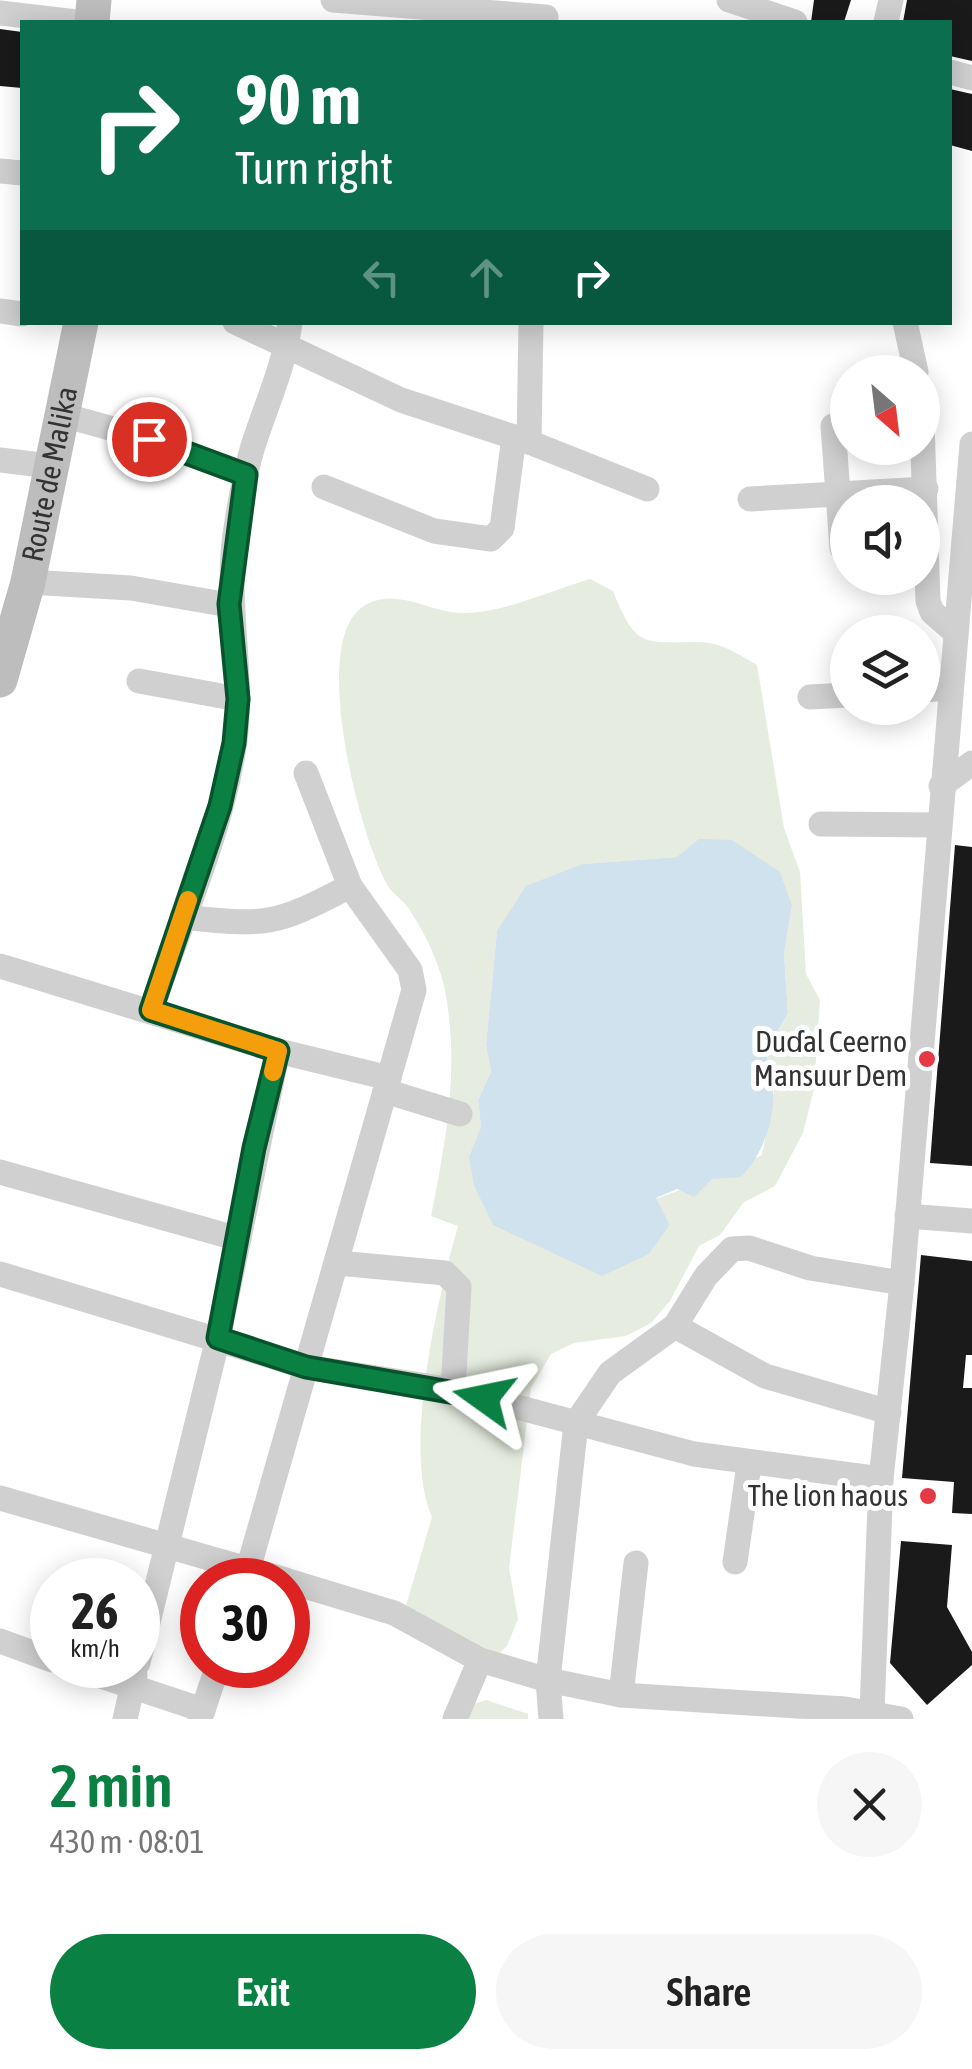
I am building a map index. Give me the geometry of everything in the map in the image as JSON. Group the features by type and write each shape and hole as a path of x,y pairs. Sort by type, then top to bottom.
{"main road":[{"name":"Route de Malika","path":"14,592 16,462 57,325"},
{"name":"Route de Malika","path":"0,680 14,592 63,414 80,325"}],"street":[{"path":"330,0 451,18 546,13"},
{"path":"728,0 790,20"},
{"path":"0,13 59,20"},
{"path":"250,325 289,333 401,400 521,439 646,489"},
{"path":"324,488 434,532 492,539 502,528 521,439 531,325"},
{"path":"905,325 912,355"},
{"path":"151,1010 220,806 234,743 238,699 229,604 246,475 289,333"},
{"path":"63,414 246,475"},
{"path":"872,1712 880,1479 908,1216 938,825 959,674 956,633 972,444"},
{"path":"750,499 830,496"},
{"path":"14,592 131,588 229,604"},
{"path":"928,595 932,612 956,633"},
{"path":"139,680 238,699"},
{"path":"810,697 830,695"},
{"path":"942,786 972,762"},
{"path":"252,1558 338,1263 414,979 350,886 306,773"},
{"path":"821,824 938,825"},
{"path":"182,916 260,925 292,917 350,886"},
{"path":"0,966 387,1084 460,1114"},
{"path":"160,1564 218,1338 254,1148 278,1051"},
{"path":"0,1172 239,1238"},
{"path":"908,1216 972,1221"},
{"path":"551,1719 548,1680 576,1424 610,1374 676,1326 706,1276 732,1249 749,1248 810,1268 902,1283"},
{"path":"338,1263 445,1273 454,1278 459,1287 453,1390"},
{"path":"0,1274 306,1367 453,1390 749,1465 880,1479"},
{"path":"676,1326 765,1376 889,1412"},
{"path":"736,1562 749,1465"},
{"path":"0,1498 198,1558"},
{"path":"621,1695 636,1562"},
{"path":"310,1587 408,1618 480,1660 548,1680 621,1695 844,1714 872,1712 901,1719"},
{"path":"0,1641 30,1652"},
{"path":"456,1719 480,1660"},
{"path":"124,1719 131,1688"},
{"path":"160,1688 202,1715 211,1688"}],"shaded area":[{"path":"590,579 613,591 628,623 644,638 714,644 757,665 784,828 800,872 806,974 820,1000 814,1089 803,1133 775,1186 743,1203 720,1235 699,1246 670,1301 651,1323 626,1336 574,1343 551,1354 531,1388 509,1568 518,1619 507,1646 492,1660 405,1609 432,1517 424,1488 422,1414 433,1332 458,1226 431,1216 449,1104 451,1048 443,981 431,948 409,909 388,886 353,786 344,741 340,657 348,626 364,606 377,600 402,600 453,612 481,612","holes":["677,857 792,907 784,954 788,1013 765,1053 776,1080 762,1155 712,1179 655,1199 670,1225 649,1254 469,1158 481,1127 478,1100 491,1072 486,1045 497,931 583,864"]},
{"path":"486,1700 528,1714 528,1719 467,1719 473,1704"}],"water":[{"path":"699,839 732,840 780,872 792,906 784,954 788,1013 765,1053 773,1085 771,1118 760,1150 741,1177 712,1179 694,1197 677,1189 656,1198 670,1225 649,1254 602,1276 493,1225 474,1185 469,1157 481,1127 478,1100 491,1072 486,1045 497,931 526,886 583,864 677,857"}],"building":[{"path":"814,0 851,0 845,20 811,20"},
{"path":"907,0 972,0 972,61 952,56 952,20 903,20"},
{"path":"0,29 20,32 20,88 0,86"},
{"path":"952,89 972,94 972,151 952,146"},
{"path":"955,845 972,847 972,1166 930,1163"},
{"path":"921,1255 972,1261 972,1355 966,1355 963,1388 972,1388 972,1514 952,1513 954,1482 902,1478"},
{"path":"901,1541 952,1545 947,1607 972,1652 972,1665 927,1705 890,1663"}],"slow traffic":[{"path":"188,900 151,1010 278,1051 273,1072"}],"place":[{"name":"Duɗal Ceerno Mansuur Dem","path":"927,1059"},
{"name":"The lion haous","path":"928,1496"}],"route":[{"path":"149,439 246,475 235,531 229,604 238,699 234,743 220,806 151,1010 278,1051 254,1148 218,1338 306,1367 484,1398"}]}
